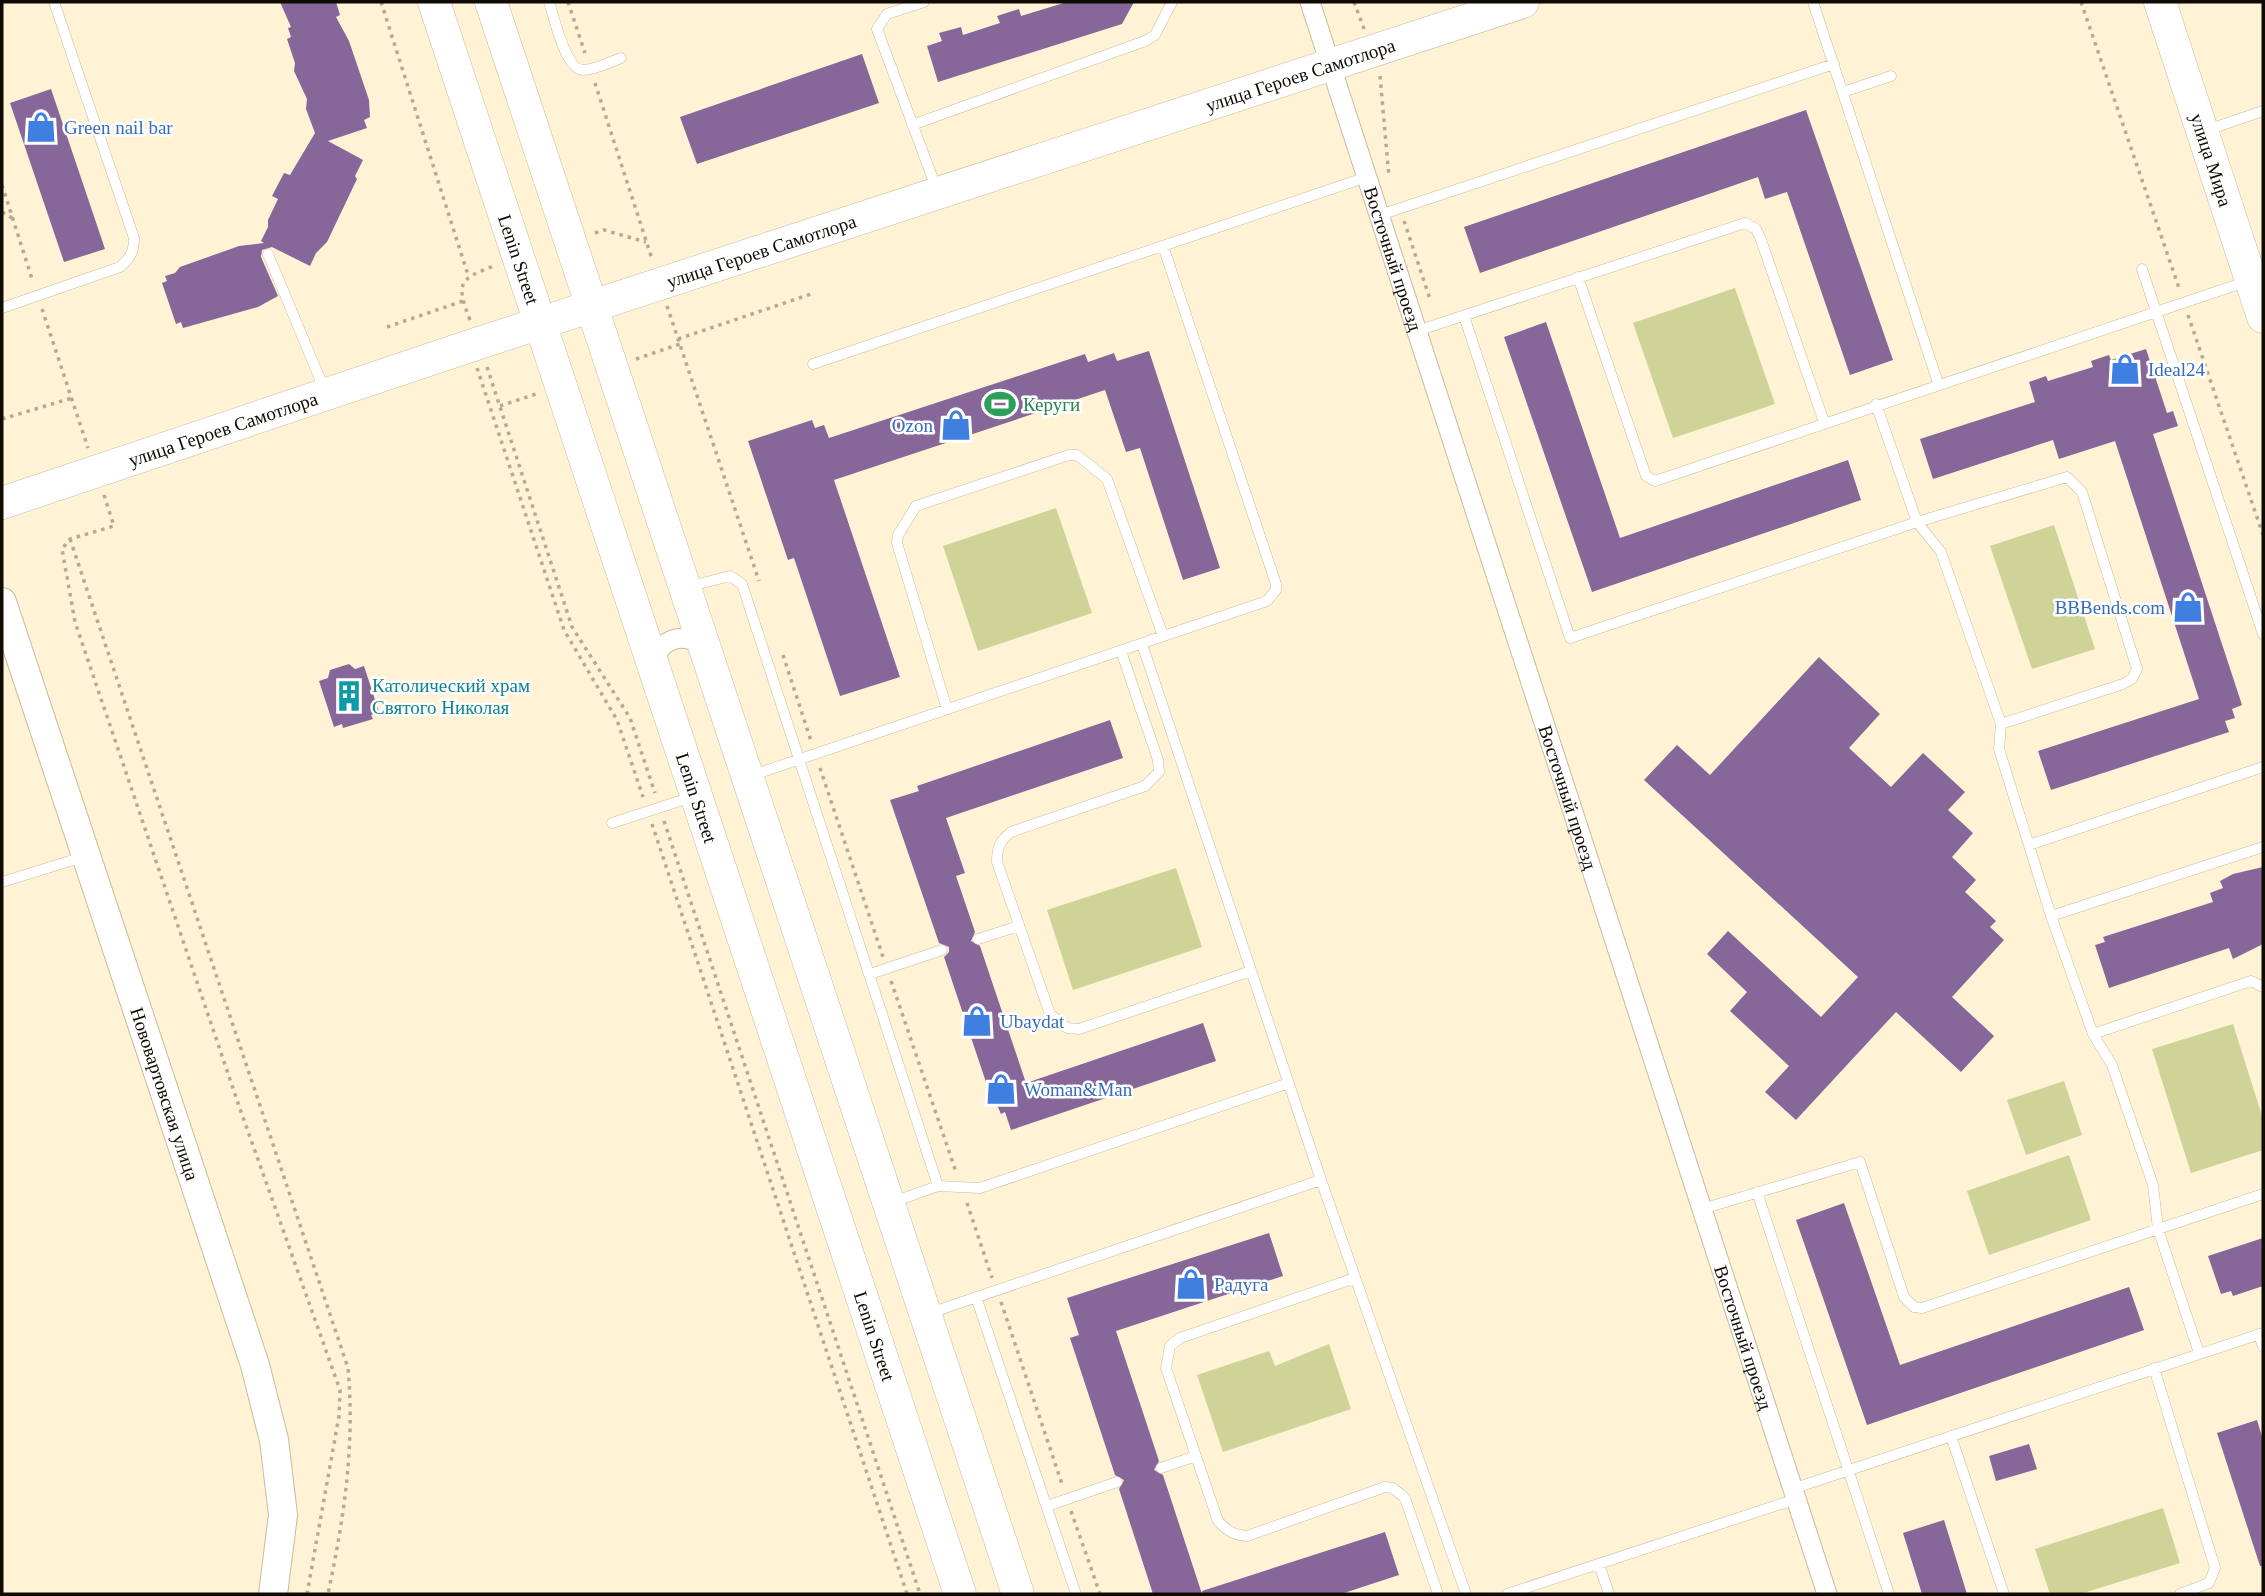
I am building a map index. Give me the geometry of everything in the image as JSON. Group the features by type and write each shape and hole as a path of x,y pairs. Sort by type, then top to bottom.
{"main road":[{"name":"Lenin Street","path":"434,2 960,1594"},
{"path":"491,2 750,776 1018,1594"},
{"name":"улица Героев Самотлора","path":"2,503 474,345 1523,2"},
{"name":"улица Мира","path":"2160,2 2263,317"},
{"name":"Нововартовская улица","path":"2,602 84,857 255,1364 274,1440 283,1515 273,1594"}],"street":[{"name":"Восточный проезд","path":"1310,2 1827,1594"},
{"path":"653,666 660,648 676,638 691,638 707,649"}],"lane":[{"path":"2,308 120,267 129,259 134,249 134,238 54,2"},
{"path":"549,2 571,64 577,69 590,69 621,58"},
{"path":"924,2 887,14 877,29 938,194"},
{"path":"912,125 1145,41 1155,34 1172,2"},
{"path":"1813,2 1938,383"},
{"path":"1380,215 1834,64"},
{"path":"1843,92 1891,76"},
{"path":"2203,131 2263,111"},
{"path":"813,364 1367,177"},
{"path":"1417,331 1745,223 1756,229 1824,422"},
{"path":"750,776 1267,601 1276,590 1163,246"},
{"path":"268,254 326,395"},
{"path":"2141,269 2263,634"},
{"path":"1578,277 1646,476 1655,481 1938,383 2251,280"},
{"path":"1464,316 1570,638 1917,522 2067,477 2082,492 2137,669 2132,679 2123,684 2001,724"},
{"path":"1876,404 1917,522 1941,552 2001,724 1999,749 2051,916 2093,1034 2112,1065 2153,1185 2158,1229 2199,1353"},
{"path":"947,709 897,543 898,535 916,506 1069,455 1077,455 1107,479 1163,636"},
{"path":"687,588 730,576 742,584 939,1186"},
{"path":"1142,644 1321,1180 1466,1594"},
{"path":"1121,651 1158,760 1159,772 1145,786 1011,832 1001,840 996,862 1050,1014 1067,1028 1079,1029 1251,971"},
{"path":"2029,845 2263,767"},
{"path":"612,823 696,795"},
{"path":"2051,916 2263,847"},
{"path":"2,882 84,857"},
{"path":"978,939 1019,926"},
{"path":"870,974 942,950"},
{"path":"2093,1034 2251,981 2263,987"},
{"path":"889,1203 939,1186 980,1188 1289,1083"},
{"path":"1702,1209 1860,1161 1904,1297 1914,1307 1922,1308 2263,1194"},
{"path":"925,1315 1321,1180"},
{"path":"1758,1192 1889,1594"},
{"path":"1355,1278 1180,1338 1170,1346 1166,1368 1218,1521 1235,1535 1247,1536 1385,1488 1393,1488 1405,1498 1438,1594"},
{"path":"976,1297 1076,1594"},
{"path":"1507,1594 1794,1494 1848,1470 2199,1353 2261,1334 2263,1348"},
{"path":"2154,1368 2215,1568 2209,1583 2180,1594"},
{"path":"1951,1436 2004,1594"},
{"path":"1161,1468 1196,1456"},
{"path":"1047,1506 1117,1482"},
{"path":"1599,1564 1609,1594"}],"path":[{"path":"381,2 468,275 462,283 463,301 474,345 565,630 617,720 907,1594"},
{"path":"568,2 759,582"},
{"path":"1354,2 1380,73 1389,175 1430,299"},
{"path":"2081,2 2263,535"},
{"path":"2,185 114,526 70,539 62,549 75,622 236,1096 340,1390 339,1416 307,1594"},
{"path":"2,212 13,219"},
{"path":"678,339 814,293"},
{"path":"387,327 463,301"},
{"path":"474,345 572,627 630,718 920,1594"},
{"path":"2,419 72,398"},
{"path":"70,539 348,1367 353,1420 342,1528 328,1594"},
{"path":"781,648 1100,1594"}],"green space":[{"path":"1735,288 1775,404 1673,438 1633,323"},
{"path":"1056,508 1092,613 978,651 943,546"},
{"path":"2054,525 2095,649 2032,669 1990,546"},
{"path":"1176,868 1202,947 1073,990 1047,910"},
{"path":"2233,1024 2263,1119 2263,1150 2191,1173 2152,1049"},
{"path":"2064,1081 2082,1135 2026,1155 2007,1100"},
{"path":"2069,1155 2091,1220 1989,1255 1967,1191"},
{"path":"1329,1344 1351,1409 1223,1452 1197,1375 1269,1351 1275,1366"},
{"path":"2163,1508 2180,1563 2080,1594 2050,1594 2035,1549"}],"building":[{"path":"280,2 336,2 340,15 336,17 349,41 369,100 370,117 364,120 367,128 328,141 363,160 355,176 357,179 327,242 316,253 310,266 272,247 262,250 261,257 278,296 258,307 183,328 181,322 176,324 162,283 167,281 165,276 175,273 180,267 239,246 264,243 261,241 278,199 272,196 284,173 290,175 315,133 306,109 307,99 294,71 295,63 287,39 291,37 288,28 291,27"},
{"path":"1067,2 1134,2 1122,24 938,82 927,46 942,41 939,33 961,27 963,35 1000,23 997,16 1019,9 1021,16"},
{"path":"862,54 879,103 697,164 680,117"},
{"path":"51,89 105,249 64,262 10,103"},
{"path":"1806,110 1893,360 1850,375 1787,192 1765,199 1758,177 1480,273 1464,227"},
{"path":"1546,322 1620,538 1848,460 1861,500 1592,592 1504,337"},
{"path":"2146,349 2167,413 2173,411 2178,426 2153,434 2242,705 2232,709 2235,718 2225,721 2229,732 2051,790 2038,751 2199,699 2115,441 2059,459 2053,440 1933,479 1920,439 2035,402 2029,382 2046,376 2048,381 2093,367 2091,361 2109,355 2111,360"},
{"path":"1149,351 1220,568 1183,580 1140,448 1126,452 1105,390 834,480 900,677 840,696 794,558 788,560 748,441 812,420 815,428 824,425 829,438 1085,354 1088,362 1114,353 1117,361"},
{"path":"1819,657 1880,714 1849,748 1891,787 1923,753 1965,792 1948,810 1973,833 1952,857 1976,880 1965,892 1996,921 1990,927 2004,940 1952,997 1994,1036 1961,1072 1896,1012 1796,1120 1765,1092 1789,1066 1730,1011 1747,992 1707,954 1728,931 1821,1017 1858,977 1644,780 1677,745 1710,775"},
{"name":"Католический храм Святого Николая","path":"349,664 355,669 364,666 379,712 371,715 373,719 343,728 342,724 334,727 319,681 328,678 330,670"},
{"path":"1110,720 1123,758 946,818 965,873 956,876 975,932 971,941 980,946 1026,1083 1203,1023 1216,1061 1011,1130 1005,1112 1001,1114 997,1105 994,1106 944,957 949,952 949,947 939,943 890,800 919,791 917,786"},
{"path":"2263,867 2263,944 2233,959 2229,948 2109,988 2095,945 2105,942 2103,937 2213,902 2210,893 2223,888 2220,881 2233,874"},
{"path":"1844,1203 1900,1365 2129,1287 2144,1330 1867,1425 1796,1220"},
{"path":"1269,1233 1283,1276 1116,1331 1159,1461 1154,1470 1163,1475 1202,1594 1153,1594 1119,1489 1124,1480 1115,1475 1070,1338 1079,1335 1067,1298"},
{"path":"2263,1238 2263,1286 2233,1296 2231,1291 2221,1294 2208,1256"},
{"path":"2257,1420 2263,1440 2263,1566 2260,1566 2217,1433"},
{"path":"2029,1444 2037,1469 1996,1481 1989,1456"},
{"path":"1944,1520 1967,1594 1922,1594 1903,1533"},
{"path":"1385,1532 1399,1575 1341,1594 1203,1594 1202,1591"}],"place":[{"name":"Green nail bar","path":"41,127"},
{"name":"Ideal24","path":"2125,369"},
{"name":"Керуги","path":"1000,404"},
{"name":"Ozon","path":"956,425"},
{"name":"BBBends.com","path":"2188,607"},
{"name":"Католический храм Святого Николая","path":"349,696"},
{"name":"Ubaydat","path":"977,1021"},
{"name":"Woman&Man","path":"1001,1089"},
{"name":"Радуга","path":"1191,1284"}]}
